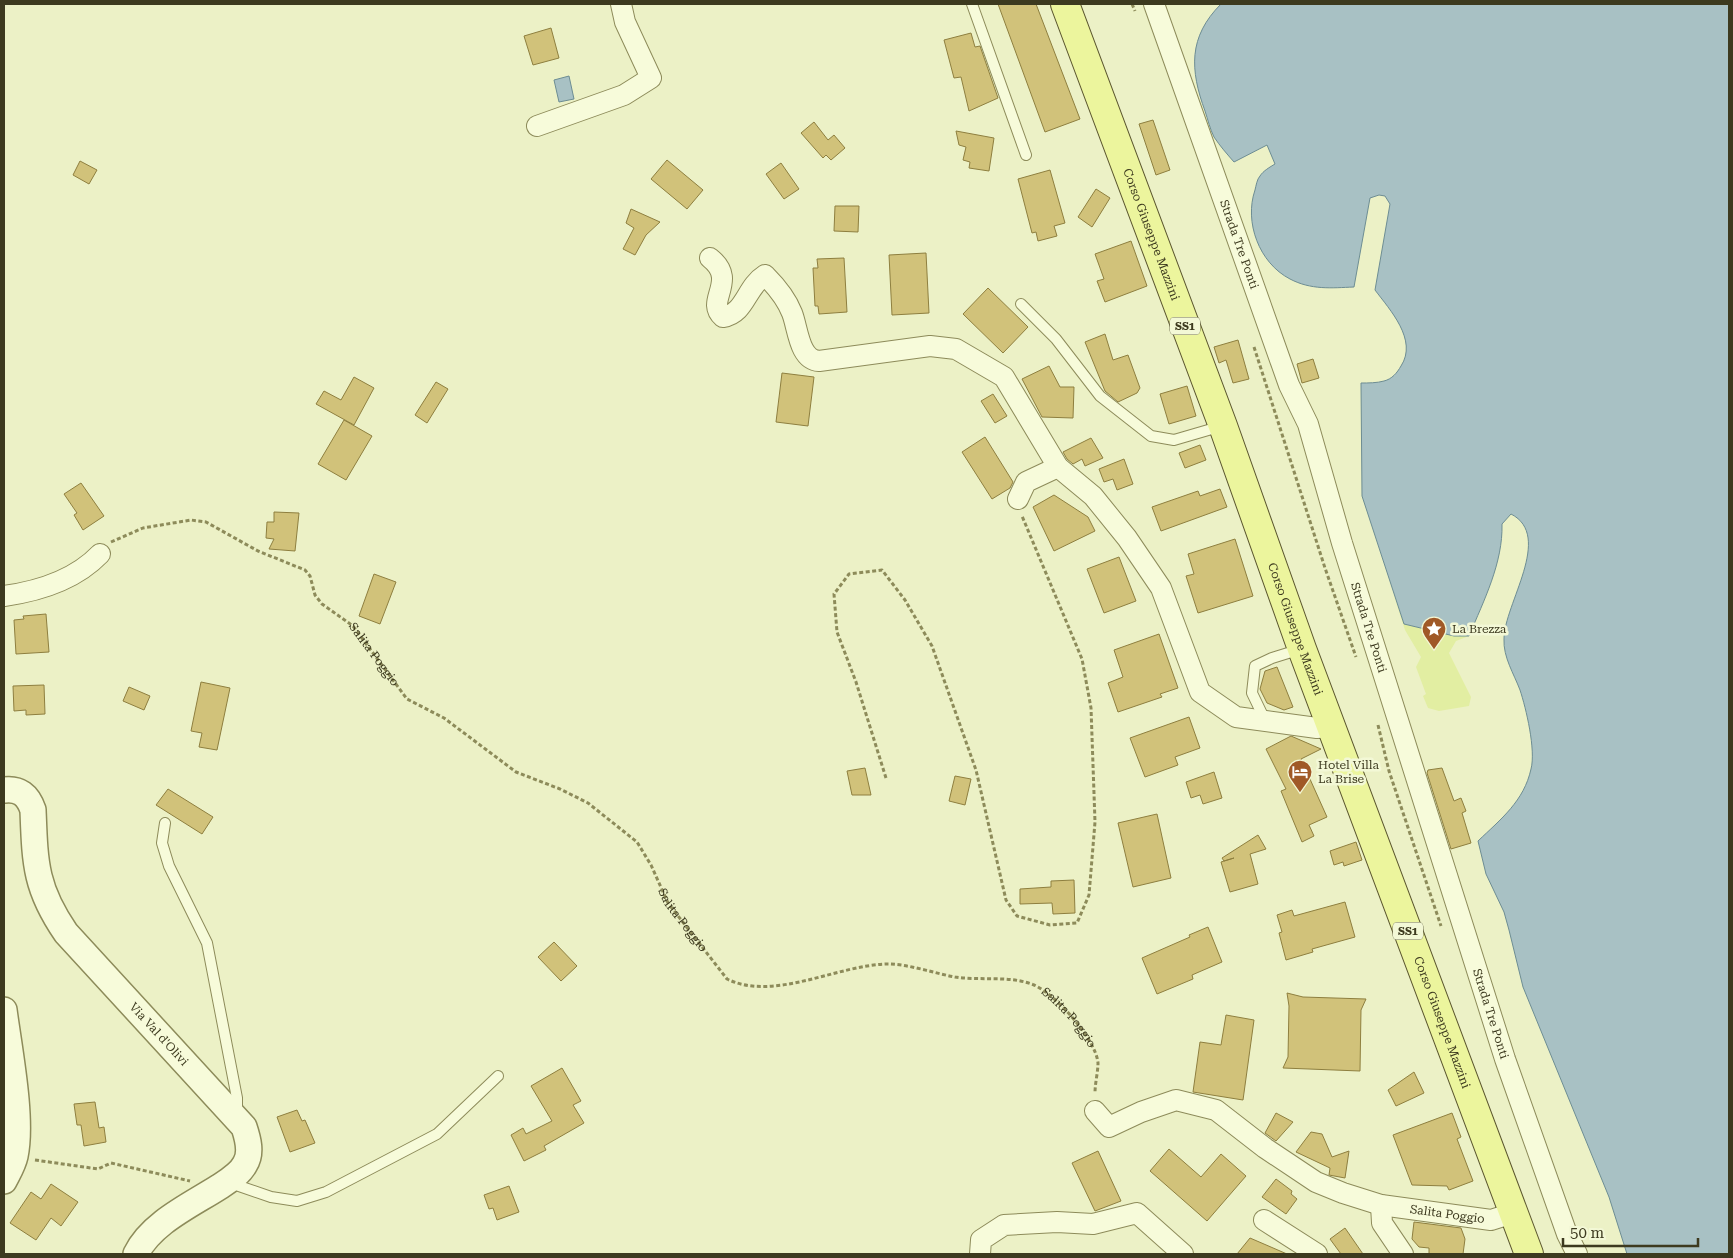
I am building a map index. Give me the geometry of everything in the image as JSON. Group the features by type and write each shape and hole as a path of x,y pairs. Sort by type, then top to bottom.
{"main road":[{"name":"Corso Giuseppe Mazzini","path":"1065,4 1223,426 1302,649 1529,1254"}],"street":[{"path":"536,126 624,95 651,78 625,22 621,4"},
{"name":"Strada Tre Ponti","path":"1154,4 1289,385 1308,424 1345,553 1505,1059 1567,1234 1577,1254"},
{"path":"710,258 721,270 723,280 717,309 723,317 730,316 739,309 755,281 765,275 772,282 792,312 805,352 815,361 930,346 956,348 1004,377 1058,467 1093,496 1127,538 1161,588 1200,692 1236,717 1317,728 1332,727"},
{"path":"791,282 792,312"},
{"path":"1018,499 1026,482 1058,467"},
{"path":"4,596 64,580 82,570 100,554"},
{"name":"Via Val d'Olivi","path":"4,790 17,790 30,801 33,810 38,878 51,912 61,926 244,1127 248,1138 249,1153 245,1164 224,1183 164,1223 140,1246 136,1254"},
{"path":"4,1010 16,1112 14,1157 4,1181"},
{"name":"Salita Poggio","path":"1095,1111 1109,1127 1141,1112 1176,1100 1216,1110 1265,1148 1316,1182 1381,1205 1491,1220 1513,1213"},
{"path":"1381,1205 1382,1223 1403,1254"},
{"path":"980,1254 982,1240 1004,1225 1057,1222 1092,1224 1137,1213 1183,1254"},
{"path":"1264,1220 1318,1254"}],"lane":[{"path":"972,4 1026,155"},
{"path":"1021,304 1056,340 1100,396 1151,436 1174,440 1223,426"},
{"path":"1265,720 1252,693 1255,666 1272,658 1302,649"},
{"path":"165,823 162,843 169,866 207,943 237,1098 237,1107 232,1114"},
{"path":"224,1183 271,1197 297,1202 326,1192 436,1134 498,1076"}],"path":[{"path":"1132,4 1137,18"},
{"path":"1252,342 1325,568 1357,659"},
{"path":"886,778 856,682 837,632 834,594 849,574 882,570 906,600 932,646 976,770 1006,900 1017,916 1050,925 1077,923 1090,895 1095,822 1091,708 1082,659 1066,617 1024,526 1018,499"},
{"name":"Salita Poggio","path":"100,554 116,539 143,528 191,520 206,522 258,550 298,565 310,576 315,595 322,604 353,626 407,699 444,718 516,772 560,789 588,803 638,842 651,865 668,903 728,979 739,985 796,984 824,974 889,964 957,977 1007,980 1034,986 1066,1009 1084,1032 1098,1062 1095,1111"},
{"path":"1375,716 1389,771 1443,931"},
{"path":"14,1157 98,1169 111,1163 224,1183"}],"sand":[{"name":"La Brezza","path":"1393,593 1404,624 1454,636 1469,636 1456,641 1449,653 1471,697 1469,706 1439,711 1428,708 1423,696 1426,694 1416,667 1421,657 1405,630"}],"water":[{"path":"1221,4 1729,4 1729,1254 1627,1254 1609,1197 1523,987 1504,912 1486,874 1478,841 1503,817 1517,800 1528,780 1531,769 1532,751 1527,718 1520,690 1507,659 1504,646 1506,624 1524,572 1528,554 1528,538 1523,524 1511,514 1502,524 1499,553 1492,581 1469,636 1454,636 1404,624 1362,496 1361,383 1384,381 1394,375 1401,366 1406,346 1400,326 1375,290 1390,204 1385,196 1379,195 1370,198 1354,287 1321,288 1298,283 1279,272 1270,263 1262,252 1257,240 1251,215 1252,202 1259,177 1275,164 1267,145 1234,162 1214,137 1197,82 1195,54 1197,42 1210,16"},
{"path":"569,76 574,99 559,102 554,80"}],"building":[{"path":"998,4 1036,4 1080,119 1045,132"},
{"path":"551,28 559,58 533,65 524,36"},
{"path":"971,33 975,47 980,46 998,98 969,111 961,77 954,78 944,40"},
{"path":"1153,120 1170,170 1156,175 1139,124"},
{"path":"814,122 828,140 834,135 845,148 831,160 826,155 823,158 801,133"},
{"path":"956,131 994,138 989,171 969,168 970,162 963,160 966,147 959,145"},
{"path":"667,160 703,190 687,209 651,179"},
{"path":"80,161 97,170 89,184 73,175"},
{"path":"781,163 799,189 784,199 766,174"},
{"path":"1050,170 1065,223 1054,226 1057,236 1038,241 1036,232 1032,233 1018,179"},
{"path":"1096,189 1110,198 1092,227 1078,217"},
{"path":"835,206 859,206 858,232 834,231"},
{"path":"631,209 660,222 646,235 635,255 623,249 634,228 626,223"},
{"path":"1131,241 1147,286 1105,302 1097,281 1104,279 1095,254"},
{"path":"926,253 929,313 892,315 889,255"},
{"path":"844,258 847,312 819,314 818,306 815,306 813,268 818,268 817,259"},
{"path":"988,288 1028,327 1003,353 963,314"},
{"path":"1105,334 1113,360 1128,355 1140,388 1137,393 1118,402 1105,391 1085,342"},
{"path":"1238,340 1249,379 1233,383 1226,360 1219,363 1214,347"},
{"path":"1313,359 1319,378 1302,383 1297,364"},
{"path":"1049,366 1060,387 1074,387 1073,418 1042,417 1022,379"},
{"path":"782,373 814,377 808,426 776,422"},
{"path":"354,377 374,388 354,425 316,404 324,391 341,400"},
{"path":"436,382 448,389 427,423 415,415"},
{"path":"1187,386 1196,416 1169,424 1160,394"},
{"path":"993,394 1007,416 995,423 981,401"},
{"path":"344,420 372,436 346,480 318,464"},
{"path":"985,437 1013,482 1010,488 992,499 962,452"},
{"path":"1091,438 1103,458 1085,466 1082,459 1073,464 1067,459 1063,452"},
{"path":"1200,445 1206,460 1185,468 1179,453"},
{"path":"1124,459 1133,484 1117,490 1113,479 1104,482 1099,469"},
{"path":"81,483 104,516 83,530 74,515 77,513 64,494"},
{"path":"1220,489 1227,507 1161,531 1152,507 1198,491 1200,496"},
{"path":"1054,495 1088,517 1095,531 1054,551 1033,507"},
{"path":"274,512 299,513 295,551 269,549 274,539 266,538 267,522 274,522"},
{"path":"1235,539 1253,596 1198,613 1186,576 1194,574 1188,554"},
{"path":"1119,557 1136,601 1104,613 1087,569"},
{"path":"374,574 396,582 380,624 359,616"},
{"path":"46,614 49,652 16,654 14,620 24,619 23,616"},
{"path":"1159,634 1178,688 1160,694 1162,697 1118,712 1108,683 1123,677 1114,650"},
{"path":"1277,667 1293,707 1284,710 1267,703 1260,689 1265,671"},
{"path":"201,682 230,688 217,750 199,747 202,733 191,731"},
{"path":"44,685 45,714 26,715 26,710 14,711 13,686"},
{"path":"129,687 150,696 144,710 123,701"},
{"path":"1189,717 1200,748 1175,757 1178,765 1145,777 1130,738"},
{"path":"1291,736 1321,749 1301,759 1327,817 1309,825 1314,836 1302,842 1281,791 1286,789 1266,749"},
{"path":"865,768 871,795 852,795 847,771"},
{"path":"1442,768 1454,801 1461,798 1466,811 1462,813 1471,843 1451,849 1427,773 1428,770"},
{"path":"1214,772 1222,798 1203,804 1200,795 1191,798 1186,782"},
{"path":"955,776 971,779 965,805 949,801"},
{"path":"168,789 213,817 202,834 156,805"},
{"path":"1157,814 1171,878 1133,887 1118,823"},
{"path":"1258,835 1266,849 1250,854 1258,884 1230,892 1221,862 1234,858 1224,861 1222,858"},
{"path":"1356,842 1362,860 1344,866 1343,862 1334,865 1330,851"},
{"path":"1074,880 1075,913 1053,914 1052,903 1020,904 1020,889 1051,887 1051,881"},
{"path":"1345,902 1355,937 1312,949 1313,952 1286,960 1279,933 1282,932 1277,915 1292,910 1294,916"},
{"path":"1208,927 1222,962 1192,975 1193,979 1157,994 1142,958"},
{"path":"554,942 577,966 561,981 538,957"},
{"path":"1287,993 1303,997 1366,999 1361,1010 1360,1071 1283,1068 1288,1057 1289,1006"},
{"path":"1226,1015 1254,1020 1243,1100 1193,1092 1200,1042 1221,1045"},
{"path":"562,1068 581,1101 573,1105 584,1123 544,1146 546,1150 524,1161 511,1135 523,1128 526,1134 552,1121 531,1086"},
{"path":"1414,1072 1424,1093 1396,1106 1388,1090"},
{"path":"95,1102 99,1128 104,1127 106,1142 84,1146 81,1125 77,1125 74,1104"},
{"path":"297,1110 302,1121 305,1120 315,1143 290,1152 277,1117"},
{"path":"1276,1113 1293,1122 1276,1141 1265,1133"},
{"path":"1452,1113 1461,1137 1457,1139 1473,1181 1449,1190 1447,1186 1412,1185 1393,1135"},
{"path":"1311,1132 1322,1134 1332,1157 1349,1151 1345,1178 1329,1175 1330,1168 1296,1152"},
{"path":"1169,1149 1201,1177 1221,1154 1246,1176 1207,1221 1150,1171"},
{"path":"1098,1151 1121,1201 1095,1211 1072,1163"},
{"path":"1276,1179 1292,1191 1291,1194 1297,1199 1286,1214 1262,1197"},
{"path":"51,1184 78,1202 61,1226 51,1218 36,1240 10,1223 31,1192 41,1199"},
{"path":"509,1186 519,1212 497,1220 493,1208 489,1209 484,1195"},
{"path":"1414,1222 1461,1228 1465,1239 1463,1254 1429,1254 1429,1248 1419,1247 1412,1239"},
{"path":"1345,1228 1363,1254 1341,1254 1330,1239"},
{"path":"1250,1238 1287,1254 1237,1254"}],"place":[{"name":"La Brezza","path":"1434,650"},
{"name":"Hotel Villa La Brise","path":"1300,793"}]}
